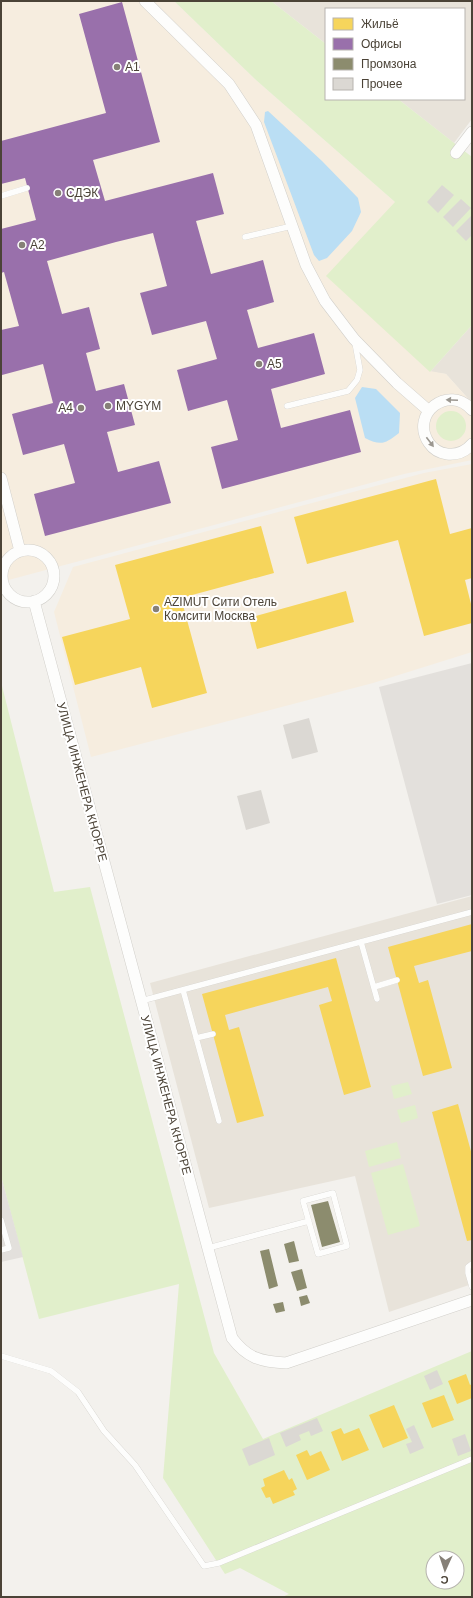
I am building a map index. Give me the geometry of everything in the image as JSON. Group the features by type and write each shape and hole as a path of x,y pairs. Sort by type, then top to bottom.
{"street":[{"path":"145,1 229,84 256,125 306,265 325,301 354,339 397,383 428,411"},
{"path":"456,153 472,132"},
{"path":"471,446 453,454 444,453 435,449 428,442 424,433 424,424 428,411 435,404 449,400 462,402 472,410"},
{"path":"1,478 20,551"},
{"path":"29,550 38,552 46,557 51,564 54,573 54,582 50,590 44,597 34,602 20,601 12,597 3,584 3,568 7,560 20,551 29,550"},
{"name":"УЛИЦА ИНЖЕНЕРА КНОРРЕ","path":"34,602 232,1338 240,1349 253,1357 269,1362 286,1363 472,1300"}],"lane":[{"path":"1,196 27,188"},
{"path":"245,237 293,226"},
{"path":"287,406 348,391 357,380 360,370 354,339"},
{"path":"141,1001 472,912"},
{"path":"361,942 377,999"},
{"path":"374,987 397,980"},
{"path":"183,990 219,1121"},
{"path":"196,1038 213,1034"},
{"path":"333,1193 347,1246 318,1254 309,1221 303,1201 333,1193"},
{"path":"1,1220 9,1248 1,1250"},
{"path":"208,1248 309,1221"},
{"path":"472,1264 468,1268 468,1273 472,1287"},
{"path":"1,1356 51,1371 78,1392 104,1431 135,1465 204,1566 219,1563 472,1460"}],"shaded area":[{"path":"1,1 174,1 256,80 395,202 430,371 446,374 472,403 472,460 404,474 1,582"},
{"path":"271,1 472,1 472,119 454,143 399,100 465,100 465,8 325,8 325,43"},
{"path":"472,325 472,403 446,374 430,372"},
{"path":"472,464 472,652 373,683 91,757 54,612 73,567 424,473"},
{"path":"472,663 472,895 437,904 379,687"},
{"path":"472,896 472,1284 389,1312 355,1176 209,1208 150,983"},
{"path":"1,1176 23,1257 1,1262"}],"green space":[{"path":"174,1 271,1 325,43 325,100 399,100 472,157 472,325 430,372 326,276 395,202 256,80"},
{"path":"451,411 462,415 466,426 462,437 451,441 440,437 436,426 440,415"},
{"path":"1,682 54,892 90,887 214,1353 263,1439 472,1351 472,1597 282,1597 289,1594 240,1568 225,1574 163,1478 179,1284 39,1319 1,1176"},
{"path":"408,1082 412,1094 394,1099 391,1086"},
{"path":"415,1105 418,1118 401,1123 397,1110"},
{"path":"397,1142 401,1158 369,1167 365,1151"},
{"path":"403,1164 420,1226 388,1235 371,1173"}],"water":[{"path":"268,111 322,161 358,198 361,212 352,231 327,258 319,261 314,255 264,122 265,112"},
{"path":"362,387 376,389 400,413 399,433 386,442 379,443 365,438 355,398"}],"building: Жильё":[{"path":"436,479 450,534 472,528 472,578 465,580 472,608 472,623 424,636 398,540 307,564 294,517"},
{"name":"AZIMUT Сити Отель Комсити Москва","path":"261,526 274,573 181,598 207,693 152,708 141,667 75,685 62,637 130,619 115,565"},
{"name":"AZIMUT Сити Отель Комсити Москва","path":"346,591 354,622 257,649 249,618"},
{"path":"472,924 472,951 414,966 419,983 428,980 452,1068 423,1076 388,947"},
{"path":"336,958 371,1087 344,1095 319,1005 332,1001 328,987 225,1015 229,1030 239,1027 264,1116 237,1123 202,994"},
{"path":"458,1104 472,1155 472,1240 467,1241 432,1112"},
{"path":"466,1374 470,1385 472,1384 472,1398 457,1404 448,1381"},
{"path":"444,1395 454,1420 432,1428 422,1403"},
{"path":"394,1405 408,1438 383,1448 369,1415"},
{"path":"341,1428 344,1434 359,1428 369,1450 342,1461 331,1432"},
{"path":"307,1450 310,1456 321,1451 330,1470 307,1480 296,1455"},
{"path":"284,1470 289,1480 292,1478 297,1489 293,1491 295,1495 273,1504 270,1497 266,1498 261,1488 265,1486 263,1479"}],"building: Офисы":[{"path":"122,2 160,142 93,160 105,201 213,173 224,214 196,221 211,274 263,260 274,302 247,310 258,348 314,333 325,374 271,389 281,428 350,410 361,452 222,489 211,447 238,440 227,400 188,411 177,370 217,359 206,321 152,335 140,293 167,286 153,233 116,242 47,261 62,314 89,307 100,349 86,353 96,391 124,384 135,425 107,432 118,472 159,461 171,503 45,536 34,494 75,483 64,444 23,455 12,414 53,403 43,364 2,375 1,373 1,330 19,326 4,272 1,273 1,229 36,220 25,178 1,184 1,141 106,113 79,14"}],"building: Промзона":[{"path":"328,1201 340,1242 322,1247 311,1205"},
{"path":"294,1241 299,1261 289,1263 284,1244"},
{"path":"269,1249 278,1286 269,1289 260,1251"},
{"path":"302,1269 307,1288 297,1291 291,1272"},
{"path":"307,1295 310,1303 301,1306 299,1297"},
{"path":"283,1302 285,1311 276,1313 273,1304"}],"building: Прочее":[{"path":"442,185 454,195 438,213 427,202"},
{"path":"461,199 471,208 453,227 443,217"},
{"path":"472,215 472,235 466,241 456,231"},
{"path":"309,718 318,752 292,759 283,725"},
{"path":"261,790 270,823 246,830 237,796"},
{"path":"437,1370 443,1384 430,1390 424,1376"},
{"path":"317,1418 323,1431 311,1436 309,1431 299,1435 301,1440 286,1447 280,1433"},
{"path":"414,1425 424,1448 410,1454 406,1444 412,1442 406,1429"},
{"path":"465,1434 471,1451 458,1456 452,1439"},
{"path":"269,1438 275,1455 249,1466 242,1449"}],"place":[{"name":"А1","path":"117,67"},
{"name":"СДЭК","path":"58,193"},
{"name":"А2","path":"22,245"},
{"name":"А5","path":"259,364"},
{"name":"MYGYM","path":"108,406"},
{"name":"А4","path":"81,408"},
{"name":"AZIMUT Сити Отель Комсити Москва","path":"156,609"}]}
